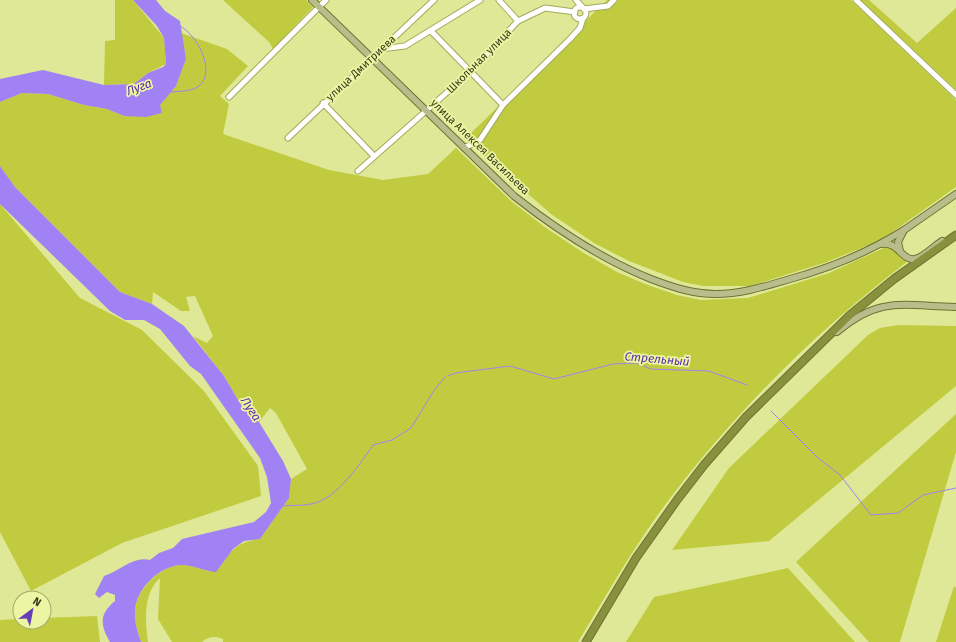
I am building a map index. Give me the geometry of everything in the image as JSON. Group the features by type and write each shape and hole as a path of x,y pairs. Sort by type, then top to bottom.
{"highway":[{"path":"586,642 633,563 676,500 704,465 760,402 850,315 894,279 956,235"}],"main road":[{"name":"улица Алексея Васильева","path":"312,0 373,57 514,196 563,233 607,259 632,271 692,292 727,294 753,289 841,263 880,244 904,230 956,194"},
{"path":"900,251 898,242 904,230"},
{"path":"880,244 892,244 906,257 916,259 956,231"},
{"path":"760,402 836,333 861,315 882,306 898,304 956,307"}],"street":[{"path":"229,97 326,0"},
{"name":"улица Дмитриева","path":"288,138 323,103 434,0"},
{"path":"382,49 405,46 432,31 480,0"},
{"path":"500,0 518,22"},
{"path":"464,148 480,140 503,105 580,28 586,14 576,0"},
{"path":"583,18 576,17 575,12 579,8 608,6 614,0"},
{"path":"856,0 956,95"},
{"name":"Школьная улица","path":"358,171 470,72 518,22 545,8 575,12"},
{"path":"432,31 503,105"},
{"path":"323,103 374,156"}],"green space":[{"path":"115,0 133,0 164,38 166,64 148,73 134,84 104,85 105,41 115,40"},
{"path":"223,0 306,0 313,7 273,49 269,42"},
{"path":"607,0 851,0 956,100 956,187 881,240 824,263 750,286 703,286 683,282 629,261 594,243 551,214 465,139"},
{"path":"860,0 869,0 917,43 956,8 956,90"},
{"path":"181,33 227,49 248,66 220,96 229,104 223,134 329,170 383,180 428,174 456,148 511,201 546,228 582,252 617,272 677,295 701,300 748,298 829,273 886,247 891,247 907,262 842,315 779,373 721,436 668,501 644,535 621,570 578,642 223,642 223,639 215,637 209,638 202,642 172,642 158,619 160,578 154,584 146,608 148,642 141,642 136,623 136,603 139,595 150,581 163,570 179,565 216,571 230,553 238,546 260,539 289,498 291,479 307,469 276,413 270,408 259,422 241,405 224,376 193,336 207,343 213,336 195,296 186,297 190,311 181,311 153,292 152,304 120,292 15,187 0,166 0,102 22,93 48,94 84,105 107,109 124,116 162,113 159,105 176,86 186,59"},
{"path":"0,204 80,298 142,330 204,391 258,466 261,496 122,543 33,590 30,590 0,532"},
{"path":"899,325 956,326 956,386 769,541 672,550 729,468 868,335 880,328"},
{"path":"956,414 956,452 900,642 869,642 796,562"},
{"path":"788,568 855,642 626,642 654,597"},
{"path":"954,586 956,588 956,642 936,642"},
{"path":"97,616 100,642 0,642 0,620 12,619 12,630 52,630 52,618"}],"water":[{"name":"Луга","path":"133,0 156,0 165,11 180,21 186,59 176,86 160,105 162,113 146,117 124,116 107,109 84,105 48,94 22,93 0,102 0,79 43,70 104,85 134,84 148,73 163,67 166,64 164,38 157,26"},
{"path":"0,166 15,187 120,292 152,304 184,326 224,376 241,405 259,422 283,461 291,479 289,498 260,539 244,541 233,549 216,572 179,565 163,570 150,581 139,595 136,603 136,623 141,642 110,642 104,630 103,620 106,610 115,601 115,595 107,592 99,598 95,594 104,576 132,562 144,559 150,560 159,553 173,548 182,539 254,522 266,512 271,503 267,477 260,458 201,374 190,366 160,329 144,320 125,320 110,311 0,204"}],"waterway":[{"path":"170,92 196,88 202,83 205,76 206,68 202,52 192,36 180,26"},
{"name":"Стрельный","path":"448,376 455,373 510,366 554,379 613,364 636,363 651,369 709,371 747,385"},
{"name":"Стрельный","path":"282,506 311,504 320,501 338,489 354,471 373,445 392,440 411,428 435,389 445,377"},
{"name":"Стрельный","path":"771,411 817,457 840,475 871,515 898,513 923,495 956,488"}]}
